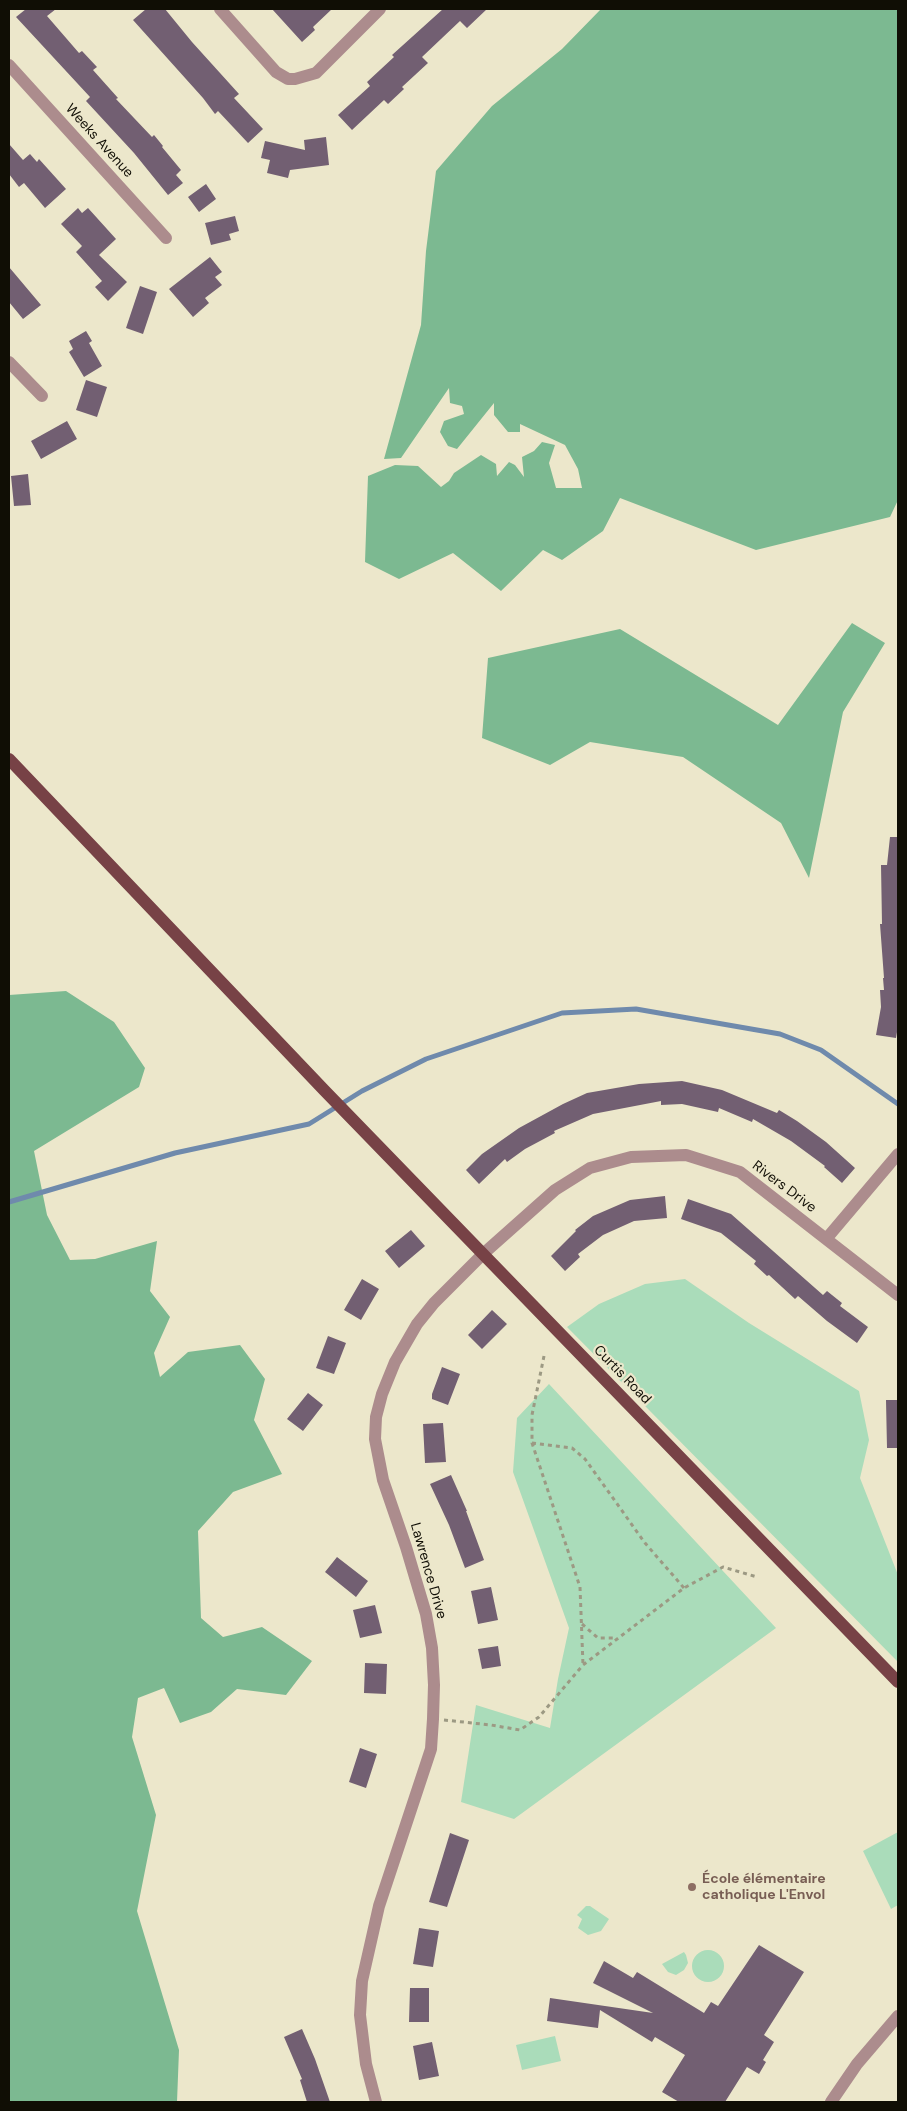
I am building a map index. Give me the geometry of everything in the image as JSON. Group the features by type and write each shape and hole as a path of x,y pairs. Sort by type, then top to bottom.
{"main road":[{"name":"Curtis Road","path":"9,759 324,1090 898,1682"}],"street":[{"path":"220,9 276,72 288,79 316,73 380,9"},
{"name":"Weeks Avenue","path":"9,65 166,238"},
{"path":"9,362 42,396"},
{"path":"827,1238 898,1154"},
{"name":"Rivers Drive","path":"483,1254 555,1190 590,1168 631,1157 686,1155 740,1172 898,1295"},
{"name":"Lawrence Drive","path":"376,2102 366,2064 360,2015 362,1981 380,1906 431,1749 434,1685 432,1648 426,1614 378,1462 375,1439 376,1417 395,1362 417,1324 434,1303 483,1254"},
{"path":"832,2102 857,2064 898,2016"}],"path":[{"path":"544,1356 532,1415 532,1443 580,1587 583,1665"},
{"path":"532,1443 572,1448 585,1459 645,1544 684,1588"},
{"path":"433,1719 520,1730 539,1717 583,1665 684,1588 723,1567 757,1577"},
{"path":"582,1624 598,1638 616,1638"}],"green space":[{"path":"601,9 898,9 898,500 890,517 756,550 620,498 603,531 562,560 543,550 501,591 453,553 399,579 365,562 368,476 395,465 418,466 441,487 449,481 454,473 481,455 496,464 497,476 509,462 515,465 524,477 522,457 534,451 542,442 555,445 549,463 556,488 582,488 578,469 565,445 520,424 520,432 508,432 494,415 494,403 457,449 448,446 440,432 444,421 464,414 462,406 450,403 449,388 401,458 384,459 421,325 426,251 436,171 492,106 562,49"},
{"path":"852,623 885,643 843,712 809,878 781,823 683,757 590,742 550,765 482,738 488,658 620,629 778,725"},
{"path":"66,991 114,1022 145,1068 139,1087 34,1151 47,1215 70,1260 95,1259 157,1241 150,1291 170,1317 154,1353 160,1377 188,1352 240,1345 265,1379 254,1420 282,1474 233,1492 198,1531 201,1618 223,1637 262,1627 312,1661 286,1695 237,1689 211,1712 180,1723 164,1688 138,1698 132,1737 156,1815 137,1911 179,2050 177,2102 9,2102 9,995"},
{"path":"685,1279 749,1323 859,1391 869,1440 860,1478 898,1575 898,1662 567,1327 599,1304 645,1284"},
{"path":"549,1384 776,1628 514,1819 461,1802 476,1705 550,1728 569,1628 513,1472 517,1418"},
{"path":"898,1832 898,1905 891,1909 863,1851"},
{"path":"586,1906 590,1906 609,1919 601,1931 588,1935 578,1928 582,1919 577,1915"},
{"path":"708,1950 719,1955 724,1966 719,1977 708,1982 697,1977 692,1966 697,1955"},
{"path":"684,1952 688,1963 684,1970 676,1975 668,1972 662,1964"},
{"path":"555,2036 561,2061 522,2070 516,2045"}],"building":[{"path":"26,9 56,9 47,16 79,53 82,51 97,67 93,70 118,98 116,99 163,146 181,170 176,175 183,183 168,195 134,153 86,101 90,97 16,17"},
{"path":"146,9 165,9 239,94 234,98 263,129 248,143 218,111 215,114 133,20"},
{"path":"272,9 332,9 313,27 315,30 302,42"},
{"path":"443,9 487,9 467,28 460,21 422,57 428,63 402,87 404,89 388,104 384,100 352,130 338,115 370,86 367,82 394,57 392,55"},
{"path":"326,137 329,165 290,170 288,178 267,173 270,160 261,158 265,141 305,150 304,140"},
{"path":"9,144 23,160 30,154 37,162 39,159 66,189 45,208 24,183 19,187 9,174"},
{"path":"206,184 216,199 199,212 188,197"},
{"path":"78,208 82,213 88,208 116,239 99,255 127,282 108,301 95,287 102,281 76,252 82,246 61,224"},
{"path":"235,216 239,231 229,234 231,240 211,245 205,223"},
{"path":"210,257 222,272 215,277 222,285 205,298 209,303 193,317 169,289"},
{"path":"9,267 41,305 23,319 9,302"},
{"path":"140,286 157,292 143,334 126,328"},
{"path":"86,331 92,341 89,343 102,366 84,377 69,352 73,349 69,341"},
{"path":"86,380 107,387 97,417 76,410"},
{"path":"67,421 77,439 41,459 31,441"},
{"path":"28,474 31,505 14,506 11,476"},
{"path":"890,837 898,837 898,1026 896,1038 876,1035 881,1007 880,990 884,990 880,924 882,924 881,865 887,865"},
{"path":"682,1081 722,1090 777,1113 779,1110 826,1142 855,1168 842,1183 825,1166 791,1141 753,1119 752,1122 719,1108 718,1112 682,1104 661,1105 661,1101 593,1114 554,1131 555,1133 525,1149 507,1162 505,1159 479,1184 466,1170 482,1154 519,1128 587,1093 639,1084"},
{"path":"665,1196 667,1218 634,1221 603,1235 578,1254 580,1257 565,1271 551,1256 575,1230 593,1216 630,1200"},
{"path":"688,1199 731,1214 823,1295 827,1291 842,1303 840,1306 868,1327 857,1343 798,1296 795,1299 754,1264 756,1261 721,1233 681,1219"},
{"path":"411,1230 425,1246 399,1268 385,1251"},
{"path":"362,1279 379,1289 361,1320 344,1310"},
{"path":"492,1310 507,1324 482,1349 468,1335"},
{"path":"328,1336 346,1343 334,1374 316,1368"},
{"path":"442,1367 460,1374 448,1405 432,1399"},
{"path":"308,1393 323,1405 303,1431 287,1419"},
{"path":"886,1400 898,1400 898,1448 887,1448"},
{"path":"443,1423 446,1462 425,1463 423,1424"},
{"path":"451,1475 467,1511 484,1560 465,1568 449,1525 430,1484"},
{"path":"337,1557 368,1581 356,1597 325,1572"},
{"path":"491,1587 498,1620 478,1624 471,1591"},
{"path":"375,1605 382,1633 360,1638 353,1610"},
{"path":"498,1646 501,1666 482,1669 478,1649"},
{"path":"365,1663 387,1664 386,1694 364,1693"},
{"path":"360,1748 377,1754 366,1788 349,1782"},
{"path":"450,1833 469,1840 447,1907 429,1902"},
{"path":"419,1928 439,1931 433,1967 413,1964"},
{"path":"759,1945 804,1972 764,2035 774,2042 763,2060 766,2062 759,2074 747,2067 725,2102 679,2102 662,2092 685,2055 655,2037 652,2042 600,2010 598,2028 547,2021 550,1998 653,2013 593,1983 604,1961 633,1978 637,1972 704,2013 711,2002 718,2006"},
{"path":"410,1988 429,1988 429,2022 409,2022"},
{"path":"302,2029 330,2102 307,2102 300,2080 302,2079 284,2037"},
{"path":"432,2042 439,2076 419,2080 413,2046"}],"waterway":[{"path":"9,1202 175,1153 309,1124 362,1091 426,1059 562,1013 636,1009 780,1034 821,1050 898,1104"}],"place":[{"name":"École élémentaire catholique L'Envol","path":"692,1887"}]}
